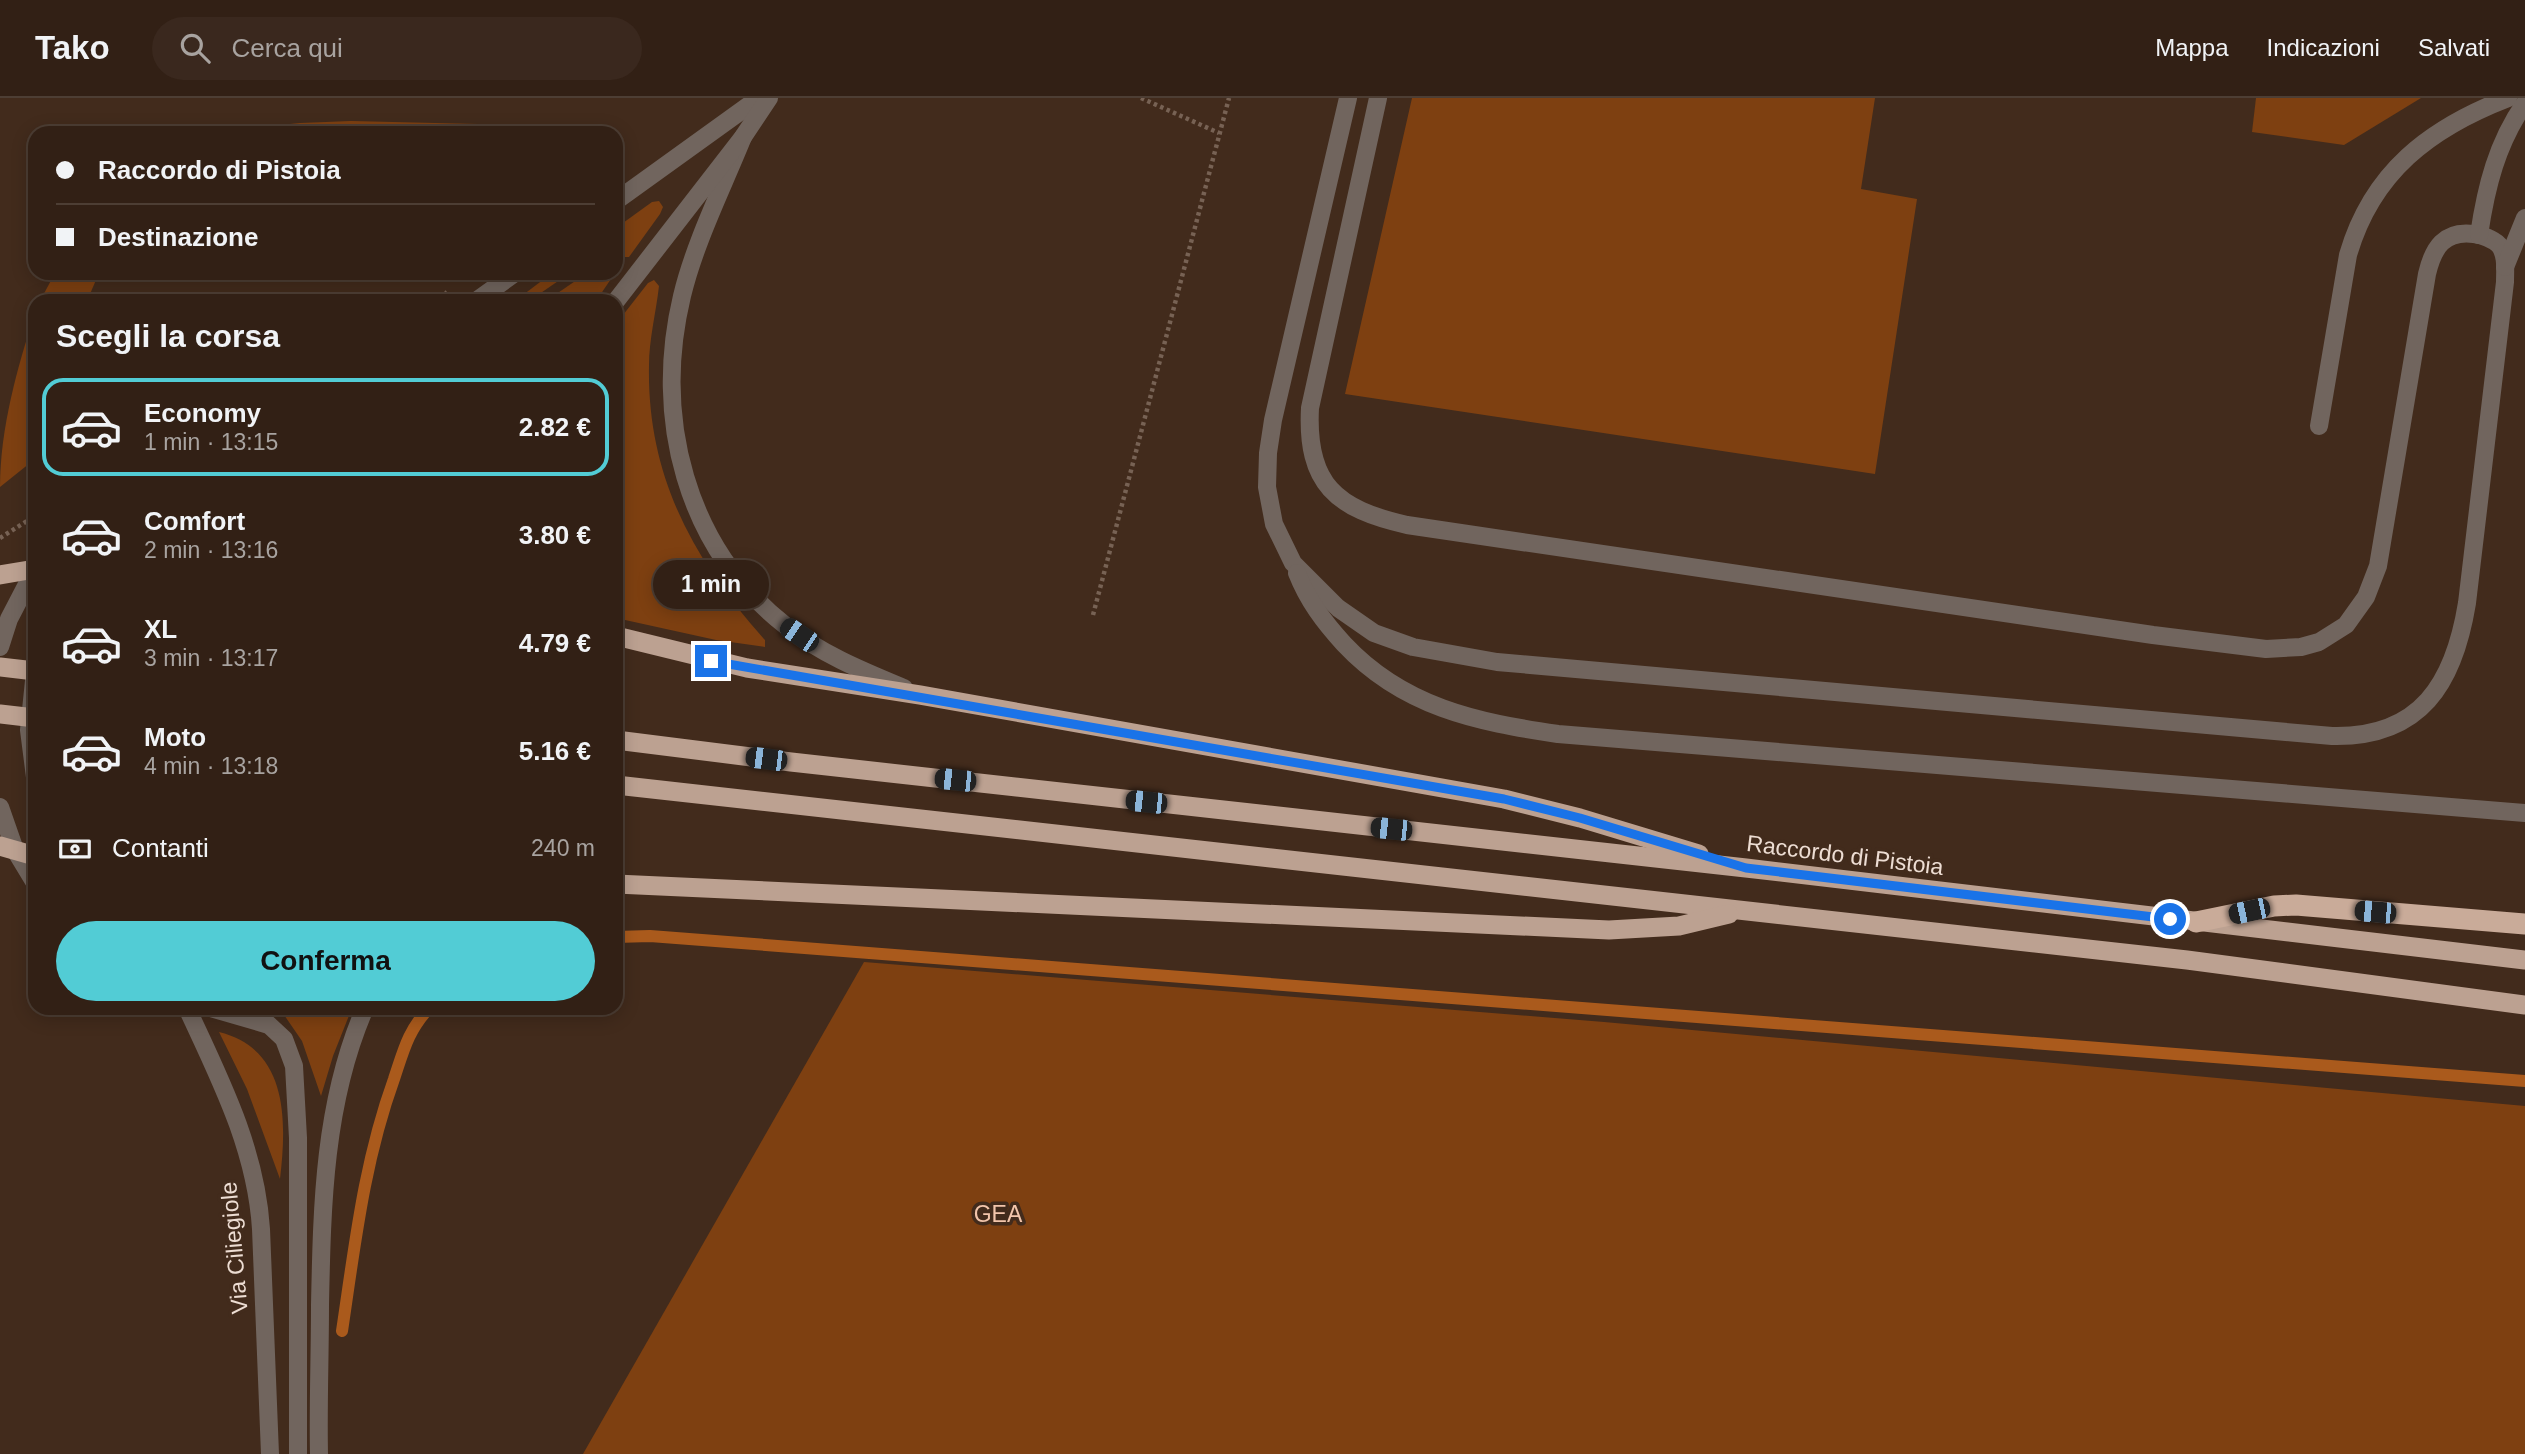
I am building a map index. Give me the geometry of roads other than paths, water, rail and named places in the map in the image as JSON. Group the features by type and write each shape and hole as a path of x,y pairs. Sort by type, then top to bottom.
{"highway":[{"path":"0,575 28,570"},
{"path":"623,638 711,661 920,695 1504,799 1580,818 1746,868"},
{"path":"0,667 28,670"},
{"path":"0,714 28,717"},
{"name":"Raccordo di Pistoia","path":"623,741 1746,868 2525,960"},
{"path":"623,786 2187,960 2525,1005"},
{"path":"8,848 28,854"},
{"path":"623,884 1609,930 1679,926 1743,911"},
{"path":"2196,922 2274,906 2296,905 2525,924"}],"street":[{"path":"623,196 759,98"},
{"path":"621,294 743,138 769,98"},
{"path":"1348,98 1273,420 1267,487 1274,524 1318,615 1360,661 1390,684 1426,704 1516,728 1558,734 2525,813"},
{"path":"1378,98 1310,408 1308,433 1312,455 1320,475 1343,502 1360,513 1407,525 2153,635 2285,649 2319,642 2346,625 2366,597 2378,566 2429,262 2438,244 2445,237 2456,234 2479,235 2498,245 2505,267"},
{"path":"2319,426 2348,255 2356,228 2370,199 2409,154 2432,135 2455,121 2508,98"},
{"path":"2479,235 2486,188 2508,127 2525,103"},
{"path":"743,138 690,270 675,328 670,383 671,416 686,482 695,509 717,547 741,583 766,609 787,627 830,654 920,695"},
{"path":"1293,563 1354,622 1374,633 1413,647 1455,656 1659,677 2332,736 2368,734 2402,723 2429,701 2451,665 2458,644 2467,603 2505,267 2525,218"},
{"path":"486,294 505,280"},
{"path":"0,648 9,619 28,582"},
{"path":"0,807 8,848 28,874"},
{"name":"Via Ciliegiole","path":"190,1015 232,1107 252,1167 260,1219 270,1454"},
{"path":"235,1015 269,1025 284,1039 294,1066 298,1138 298,1454"},
{"path":"318,1454 321,1213 329,1135 348,1052 362,1015"}],"waterway":[{"path":"623,937 650,936 2525,1081"},
{"path":"342,1331 356,1235 375,1141 407,1041 424,1015"}],"park label":[{"name":"GEA","path":"998,1214"}]}
